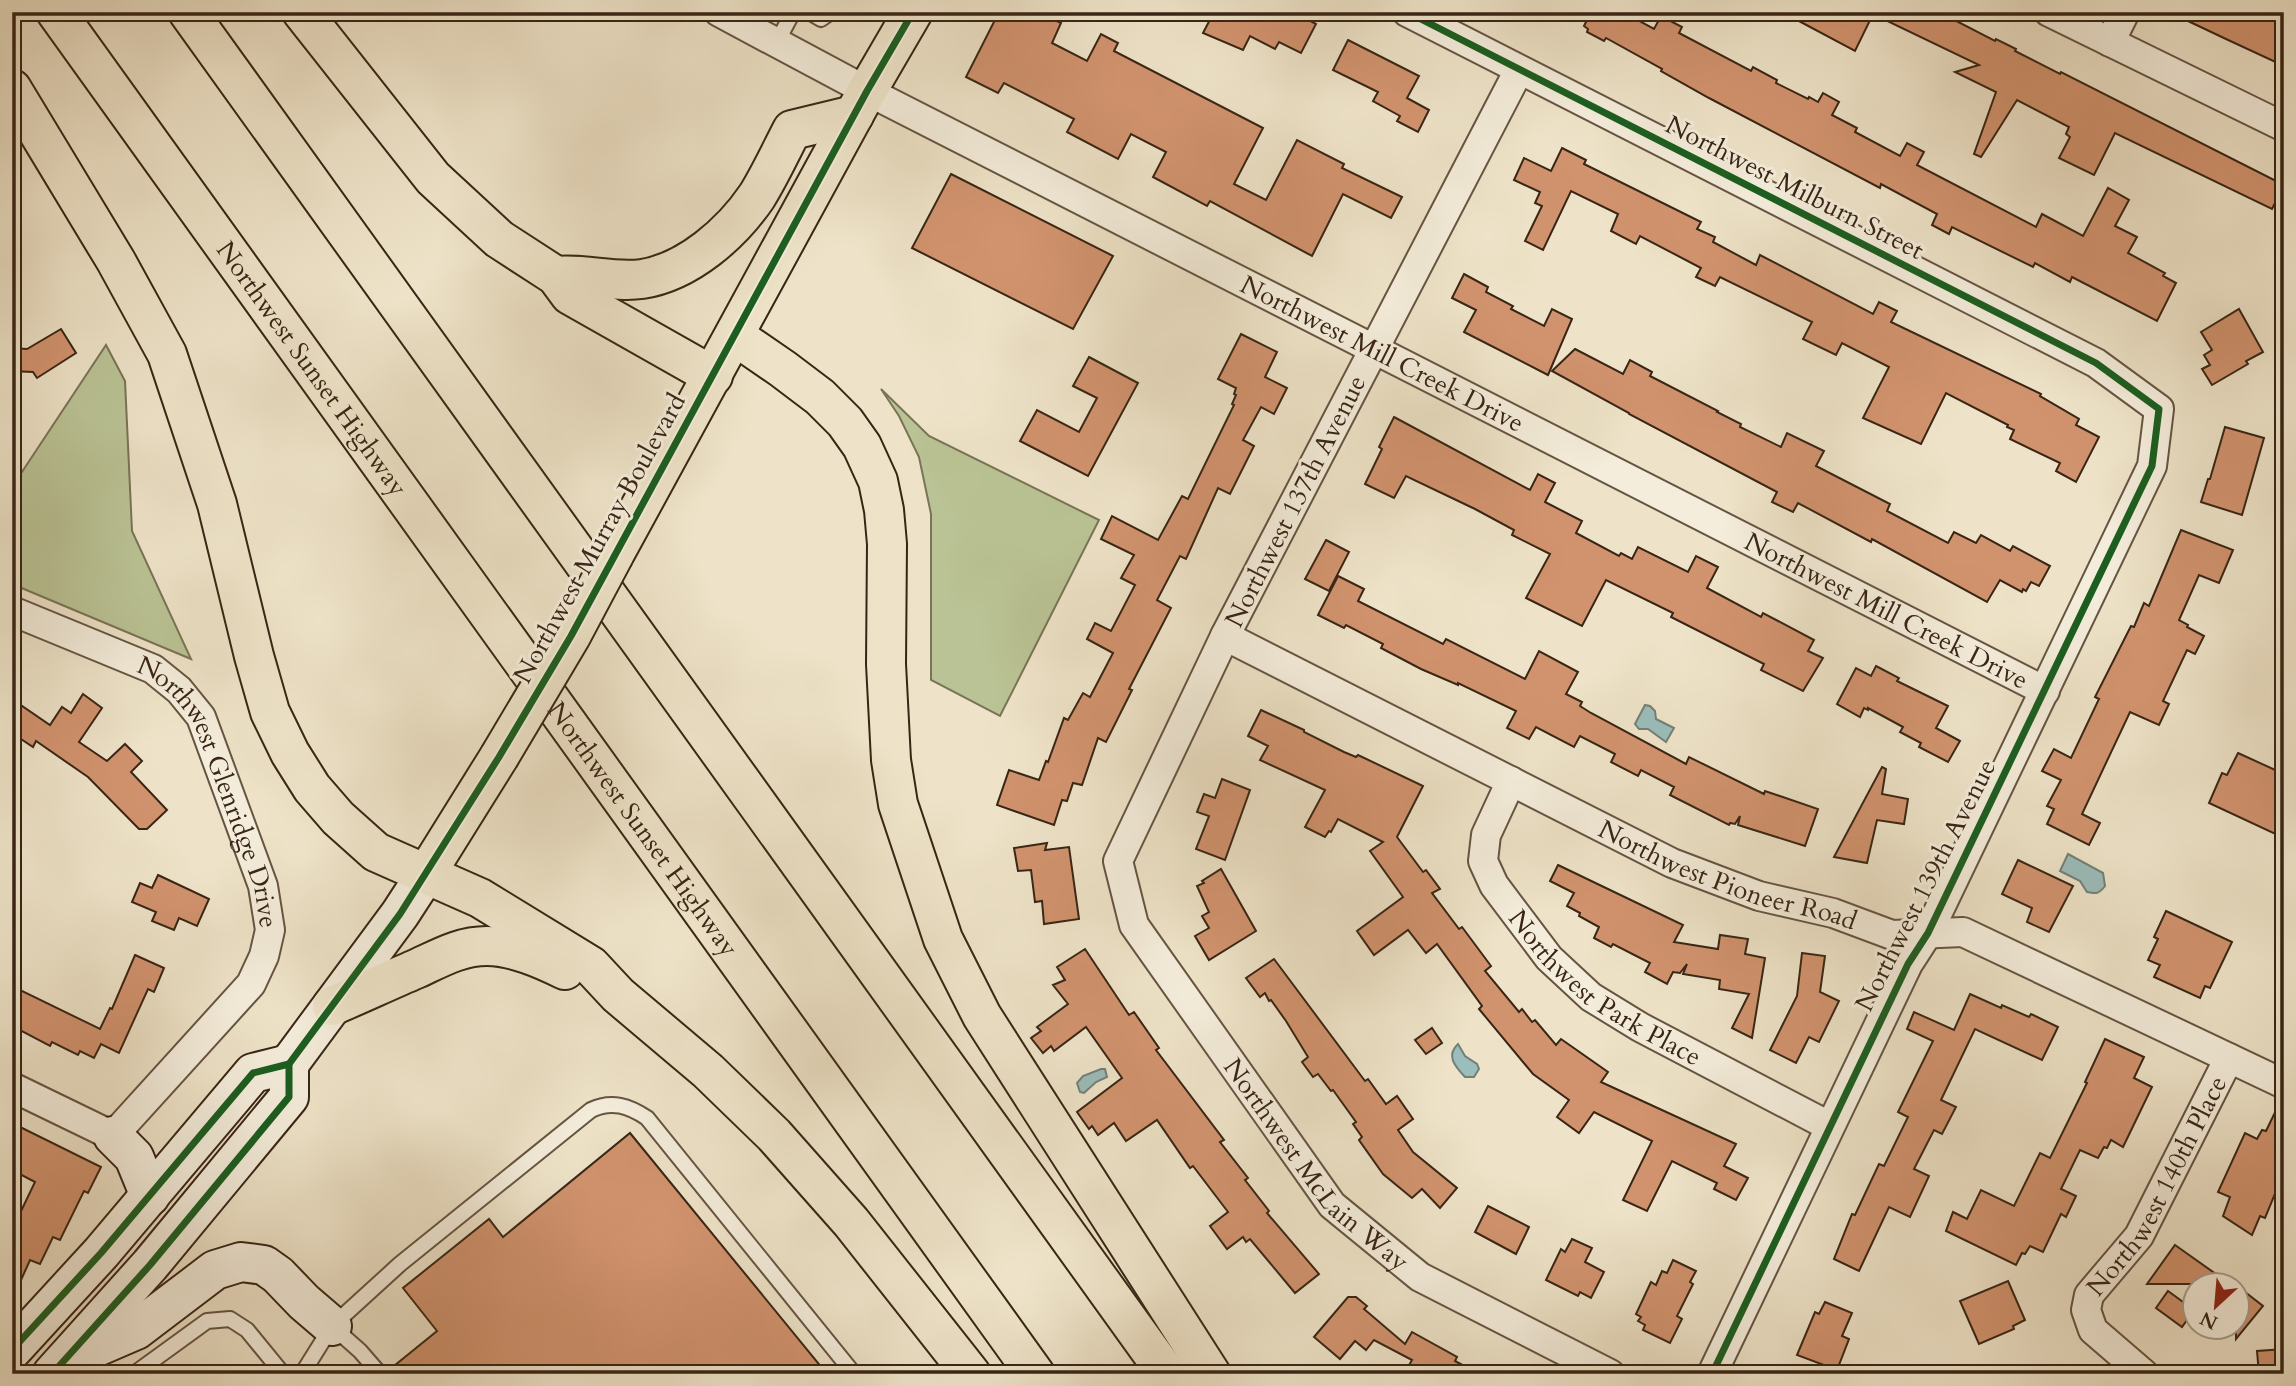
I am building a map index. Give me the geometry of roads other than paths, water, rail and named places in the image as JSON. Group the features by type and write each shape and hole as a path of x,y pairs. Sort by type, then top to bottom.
{"main road":[{"name":"Northwest Sunset Highway","path":"57,12 1035,1374"},
{"path":"188,12 1167,1374"},
{"path":"302,12 433,178 499,239 556,276 570,295 713,376"},
{"name":"Northwest Murray Boulevard","path":"289,1064 400,914 571,636 913,12"},
{"path":"12,89 116,261 167,354 217,503 270,712 290,753 312,788 338,818 376,852 481,898 591,966 618,995 708,1071 774,1135 851,1222 971,1374"},
{"path":"556,276 573,274 610,279 642,279 672,269 695,257 725,233 756,196 793,130 861,103"},
{"path":"735,336 820,397 845,422 862,446 878,481 884,510 887,544 886,664 891,760 898,804 943,939 982,1016 1211,1374"},
{"path":"332,1006 446,953 490,946 523,953 552,964 618,995"},
{"path":"12,1350 150,1196 254,1073 289,1064 289,1097 150,1265 59,1367"},
{"path":"113,1136 134,1157 150,1196"},
{"path":"59,1367 136,1330 215,1270 241,1262 264,1265 332,1326"}],"street":[{"name":"Northwest Mill Creek Drive","path":"719,12 776,41 861,103 1374,348 2045,691"},
{"name":"Northwest Milburn Street","path":"1406,12 2096,363 2160,409"},
{"path":"2049,12 2284,127"},
{"path":"2110,42 2125,12"},
{"name":"Northwest 137th Avenue","path":"1118,861 1225,636 1519,71"},
{"name":"Northwest 139th Avenue","path":"1712,1374 1829,1126 1908,964 1928,933 2152,466 2160,409"},
{"name":"Northwest Glenridge Drive","path":"12,611 153,669 179,690 201,717 263,886 270,930 264,956 251,984 113,1136"},
{"name":"Northwest Pioneer Road","path":"1225,636 1672,863 1759,896 1833,914 1892,935 1963,932 2284,1084"},
{"name":"Northwest Park Place","path":"1511,781 1486,835 1483,861 1494,885 1549,958 1591,997 1640,1027 1829,1126"},
{"name":"Northwest McLain Way","path":"1118,861 1134,925 1332,1205 1420,1277 1610,1374"},
{"name":"Northwest 140th Place","path":"2144,1374 2093,1330 2085,1310 2089,1295 2139,1236 2229,1058"},
{"path":"12,1087 113,1136"}],"lane":[{"path":"776,41 793,12"},
{"path":"809,12 821,19 831,12"},
{"path":"302,1374 332,1326 400,1264 591,1110 604,1104 620,1104 648,1118 854,1374"},
{"path":"134,1374 207,1321 230,1319 247,1330 283,1374"},
{"path":"332,1326 360,1351 380,1374"}],"water":[{"path":"1645,705 1655,711 1656,719 1674,728 1666,742 1648,729 1639,729 1635,724"},
{"path":"2068,854 2103,873 2105,886 2101,891 2087,892 2080,881 2060,871"},
{"path":"1458,1044 1465,1056 1477,1064 1479,1069 1474,1077 1465,1077 1453,1061 1452,1053"},
{"path":"1105,1069 1107,1077 1096,1082 1084,1093 1080,1092 1077,1083 1083,1076"}]}
